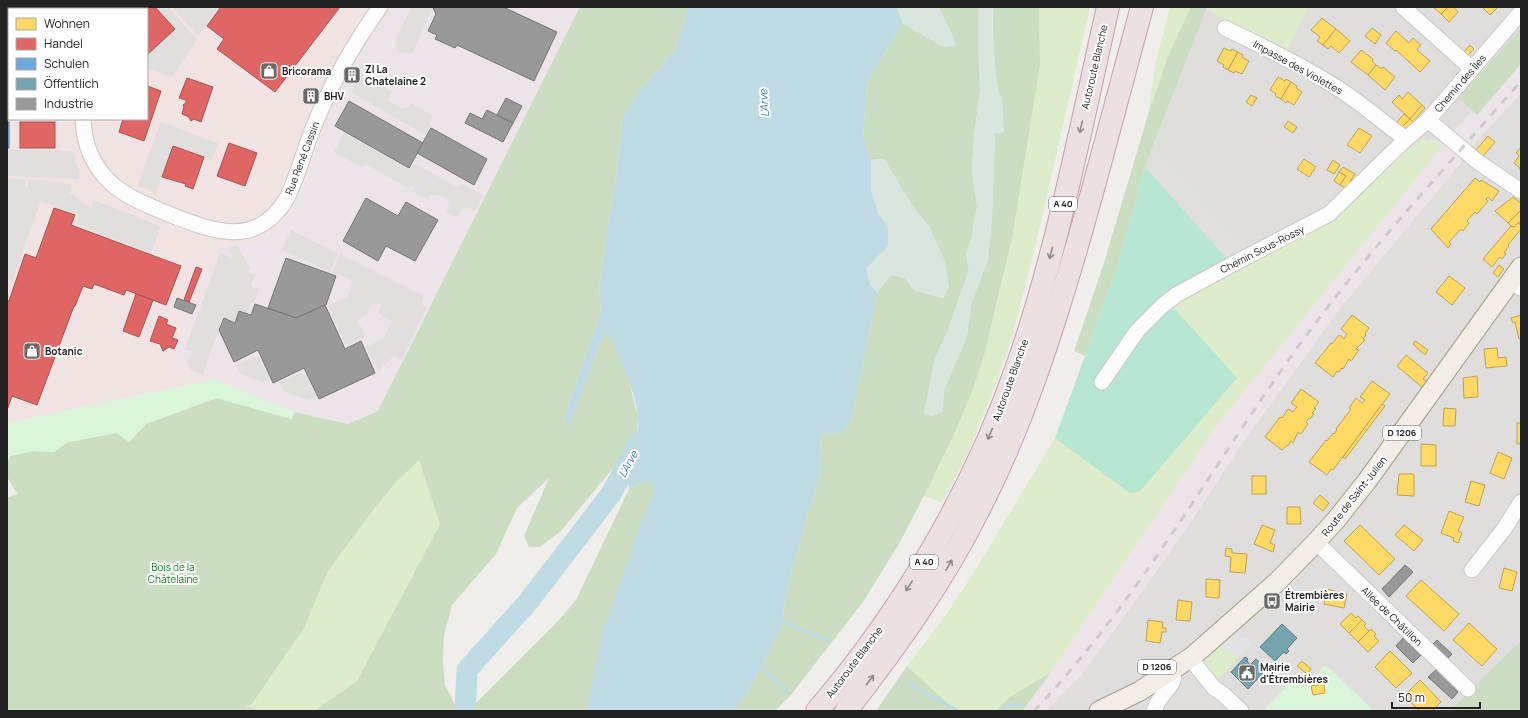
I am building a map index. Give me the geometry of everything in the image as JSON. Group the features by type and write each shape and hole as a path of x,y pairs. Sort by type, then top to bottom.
{"highway":[{"name":"Autoroute Blanche","path":"817,711 863,653 927,558 966,486 988,438 1017,365 1047,267 1108,7"},
{"path":"1087,212 1131,7"},
{"name":"A 40","path":"846,711 910,626 954,556 989,489 1028,399 1051,335 1087,212 1142,7"},
{"path":"1028,399 1064,316 1094,231 1157,7"}],"main road":[{"name":"Route de Saint-Julien","path":"1095,711 1128,686 1186,654 1223,628 1277,582 1316,542 1367,481 1518,279"},
{"name":"Route de Saint-Julien","path":"1099,711 1137,693 1172,670 1186,654"}],"street":[{"name":"Rue René Cassin","path":"82,120 86,141 95,164 105,178 127,195 155,208 211,229 241,232 255,228 267,222 274,216 288,198 312,130 329,92 349,52 380,7"},
{"path":"1403,7 1472,69"},
{"name":"Chemin des Îles","path":"1521,12 1428,120 1478,162 1521,191"},
{"name":"Impasse des Violettes","path":"1225,28 1326,81 1351,97 1406,139"},
{"name":"Chemin Sous-Rossy","path":"1102,382 1137,330 1162,305 1176,295 1218,272 1329,214 1406,139 1428,120"},
{"path":"1472,570 1504,529 1521,502"},
{"name":"Allée de Châtillon","path":"1316,542 1468,689"},
{"path":"1186,654 1213,686 1241,711"},
{"path":"1154,711 1160,698 1173,681 1174,675 1172,670"}],"shaded area":[{"path":"7,7 392,7 315,151 310,169 291,211 277,228 247,242 231,243 172,364 215,379 7,423"},
{"path":"155,7 168,7 197,40 172,77 148,68 148,54 175,29"},
{"path":"172,7 221,7 198,36"},
{"path":"392,7 580,7 378,411 348,424 294,412 215,379 171,364 217,252 231,243 247,242 277,228 291,211 302,189 315,151 340,92 365,46"},
{"path":"411,7 433,7 412,54 399,52 394,45"},
{"path":"896,7 939,7 953,36 955,45 943,47 903,23"},
{"path":"979,7 993,7 992,23 994,55 998,92 1002,97 1004,132 995,133 992,217 988,260 971,304 967,336 944,390 942,412 931,416 924,413 935,359 949,327 969,270 966,254 971,241 977,207 972,170 974,136 980,91 978,35"},
{"path":"1308,7 1521,7 1521,53 1443,145 1431,140 1405,152 1339,216 1302,237 1253,261 1153,147 1206,9 1286,53"},
{"path":"1521,53 1521,93 1462,157 1461,163 1341,307 1243,442 1190,523 1082,674 1046,711 1022,711 1051,672 1216,426 1334,278"},
{"path":"361,74 392,92 388,100 402,109 408,107 411,103 433,116 429,123 431,128 427,136 351,92"},
{"path":"1521,93 1521,641 1481,679 1451,711 1046,711 1082,674 1190,523 1240,446 1341,307 1432,197 1462,157"},
{"path":"161,122 218,143 212,160 173,146 156,193 137,186"},
{"path":"345,131 409,170 414,163 457,187 462,184 483,195 475,211 467,207 456,217 446,212 449,205 448,200 438,195 430,195 428,200 412,191 414,187 413,185 408,188 367,165 361,167 334,152"},
{"path":"1153,147 1249,256 1227,259 1145,167"},
{"path":"7,149 72,151 79,171 79,179 7,176"},
{"path":"884,159 912,205 930,228 945,261 949,286 943,298 914,290 905,278 891,275 877,293 870,284 866,269 882,253 888,229 878,212 871,191 871,160"},
{"path":"7,178 25,179 25,187 28,186 29,179 71,184 70,193 91,208 94,200 161,226 151,253 76,224 78,215 41,201 12,282 7,280"},
{"path":"291,230 338,253 330,272 282,250"},
{"path":"237,245 250,268 248,272 255,274 251,286 259,289 254,304 251,303 248,313 239,310 235,321 223,317 203,374 191,370 187,362 193,352 185,349 220,253 233,258 229,248"},
{"path":"340,254 424,296 421,304 427,307 402,360 394,356 378,371 366,347 383,339 392,321 378,313 381,305 376,303 371,305 366,315 358,321 366,337 346,346 328,306 348,296 353,281 341,275 332,273"},
{"path":"254,357 259,357 269,380 262,382 240,373 236,365"},
{"path":"300,373 307,376 316,397 308,400 284,391 279,382"},
{"path":"1238,627 1241,628 1239,636 1248,638 1248,641 1252,644 1237,660 1237,656 1233,655 1233,652 1224,650 1224,647 1215,645 1238,629"}],"green space":[{"name":"Bois de la Châtelaine","path":"580,7 688,7 675,50 635,96 622,121 617,170 599,286 601,313 564,417 569,427 600,343 608,333 627,373 638,417 637,437 625,454 560,532 540,547 529,547 524,536 549,478 517,508 496,554 452,605 444,636 443,660 445,685 458,711 314,711 357,681 440,524 419,460 395,483 328,571 304,628 252,704 246,707 263,711 7,711 7,498 18,494 11,485 6,472 6,467 10,456 33,451 54,452 68,442 117,433 129,442 146,424 216,398 292,419 294,412 348,424 378,411"},
{"path":"939,7 979,7 978,35 980,91 974,136 972,170 977,207 971,241 966,254 969,270 949,327 935,359 924,413 931,416 942,412 944,390 967,336 971,304 988,260 992,217 995,133 1004,132 994,54 993,7 1039,7 1040,65 1012,239 985,352 972,392 952,439 900,542 865,599 791,695 775,711 733,711 746,695 782,626 789,581 819,476 821,434 842,433 851,421 877,293 891,275 905,278 914,290 943,298 949,286 930,228 912,205 884,159 871,160 863,137 867,82 903,23 943,47 955,45 953,36"},
{"path":"1039,7 1090,7 1034,252 1011,341 997,381 966,457 942,503 924,496 952,439 972,392 985,352 998,299 1012,239 1040,65"},
{"path":"1170,7 1191,7 1168,56 1148,115 1156,61"},
{"path":"1191,7 1207,7 1145,167 1119,263 1085,356 1074,351 1103,266 1148,115 1168,56"},
{"path":"1207,7 1308,7 1286,54 1206,9"},
{"path":"1521,28 1521,64 1477,115 1458,98"},
{"path":"1423,140 1437,142 1443,145 1216,426 1025,709 1022,711 956,711 907,666 944,618 973,574 1055,438 1064,443 1236,378 1173,307 1177,302 1239,268 1302,237 1339,216 1405,152"},
{"path":"1153,147 1249,256 1192,292 1173,307 1237,378 1140,491 1130,493 1055,438 1119,263 1145,167"},
{"path":"215,379 294,412 292,419 216,398 146,424 129,442 117,433 68,442 54,452 33,451 10,456 7,463 7,423"},
{"path":"419,460 440,524 357,681 314,711 263,711 245,708 252,704 304,628 328,571 395,483"},
{"path":"646,481 654,484 654,494 645,512 587,711 470,711 470,709 559,620 576,600 629,489"},
{"path":"1521,641 1521,711 1451,711 1481,679"},
{"path":"1215,645 1224,647 1237,656 1237,660 1215,682 1197,661"},
{"path":"907,666 956,711 876,711"},
{"path":"1324,666 1327,666 1374,711 1263,711 1298,675 1308,684"},
{"path":"1051,672 1022,711 996,711 1009,698"}],"water":[{"path":"688,7 896,7 903,23 867,82 863,137 871,160 871,191 878,212 888,229 888,246 866,269 870,284 877,293 851,421 842,433 821,434 819,476 789,581 782,626 746,695 733,711 587,711 602,632 645,512 654,494 654,485 646,481 629,489 625,454 637,436 637,411 625,370 608,334 600,343 569,428 564,417 601,313 599,286 617,170 622,121 635,96 675,50"}],"building: Wohnen":[{"path":"1433,7 1448,7 1441,14"},
{"path":"1448,7 1453,7 1458,12 1449,22 1441,14"},
{"path":"1482,7 1498,7 1490,15"},
{"path":"1322,18 1336,29 1323,45 1317,41 1320,37 1311,30"},
{"path":"1372,28 1381,35 1375,44 1365,36"},
{"path":"1336,29 1350,41 1339,53 1331,46 1328,49 1323,45"},
{"path":"1396,31 1409,43 1413,38 1421,45 1417,50 1430,61 1420,72 1386,43"},
{"path":"1470,45 1474,49 1467,56 1463,53"},
{"path":"1224,48 1231,51 1232,49 1238,52 1228,70 1223,67 1224,65 1217,61"},
{"path":"1361,50 1373,59 1372,61 1376,65 1368,75 1351,62"},
{"path":"1238,52 1243,55 1242,57 1249,61 1242,74 1235,71 1234,73 1228,70"},
{"path":"1376,65 1382,69 1383,67 1395,77 1385,90 1368,75"},
{"path":"1278,77 1285,81 1286,79 1291,82 1281,99 1275,96 1276,94 1270,90"},
{"path":"1291,82 1302,92 1294,105 1287,101 1286,103 1281,99"},
{"path":"1408,92 1422,105 1410,119 1392,102 1399,95 1402,99"},
{"path":"1251,95 1257,98 1252,106 1246,102"},
{"path":"1422,105 1425,108 1413,122 1410,119"},
{"path":"1404,114 1410,119 1402,127 1397,122"},
{"path":"1410,119 1413,122 1406,130 1402,127"},
{"path":"1288,121 1297,127 1293,133 1284,127"},
{"path":"1359,128 1372,136 1360,153 1347,145"},
{"path":"1488,136 1495,142 1483,156 1476,150"},
{"path":"1521,147 1521,171 1520,168 1514,163 1519,156 1516,153"},
{"path":"1304,159 1316,167 1309,177 1297,169"},
{"path":"1333,160 1340,165 1334,174 1327,170"},
{"path":"1343,167 1355,174 1346,188 1340,185 1346,176 1339,172"},
{"path":"1339,172 1346,176 1340,185 1334,181"},
{"path":"1475,178 1499,191 1492,201 1488,197 1486,199 1488,201 1477,214 1475,212 1467,221 1469,223 1463,231 1461,229 1449,242 1451,244 1448,248 1431,229"},
{"path":"1513,197 1521,203 1521,210 1508,223 1495,211"},
{"path":"1521,210 1521,221 1514,227 1511,226 1508,223"},
{"path":"1518,223 1521,225 1521,229 1508,245 1509,246 1504,253 1506,254 1502,259 1500,257 1492,267 1483,259 1511,226 1514,227"},
{"path":"1499,265 1504,269 1498,277 1493,273"},
{"path":"1449,276 1465,288 1452,305 1436,292"},
{"path":"1352,315 1369,328 1363,339 1365,340 1356,349 1359,350 1351,361 1349,359 1343,369 1342,368 1339,372 1337,371 1333,377 1315,363 1339,335 1344,339 1347,334 1341,329"},
{"path":"1521,315 1521,339 1519,339 1515,322 1513,323 1511,318"},
{"path":"1415,341 1428,350 1425,355 1413,344"},
{"path":"1497,348 1498,358 1506,357 1507,366 1486,368 1484,349"},
{"path":"1406,355 1428,373 1423,379 1427,381 1422,387 1397,366"},
{"path":"1477,376 1478,397 1464,398 1463,378"},
{"path":"1372,381 1390,394 1333,470 1331,469 1327,475 1309,462 1326,440 1327,441 1337,430 1336,429 1351,409 1349,408 1356,398 1362,403 1365,400 1360,397"},
{"path":"1301,389 1319,402 1314,408 1316,409 1312,413 1314,414 1306,422 1308,424 1301,434 1298,432 1293,443 1291,441 1288,446 1287,445 1282,450 1265,437 1288,409 1293,412 1297,407 1291,403"},
{"path":"1382,404 1385,406 1345,459 1343,457"},
{"path":"1444,408 1456,409 1455,426 1443,426"},
{"path":"1517,423 1521,423 1521,444 1517,444"},
{"path":"1421,444 1436,445 1436,466 1421,466"},
{"path":"1498,452 1512,458 1504,479 1490,473"},
{"path":"1399,474 1414,474 1414,496 1397,495"},
{"path":"1252,476 1266,476 1266,494 1252,494"},
{"path":"1471,481 1485,485 1479,506 1465,502"},
{"path":"1320,495 1329,503 1323,511 1313,503"},
{"path":"1287,507 1300,507 1301,524 1287,524"},
{"path":"1449,511 1464,517 1458,531 1462,533 1458,543 1453,541 1454,538 1441,533"},
{"path":"1262,525 1275,530 1270,543 1275,545 1273,552 1254,544"},
{"path":"1360,525 1395,559 1379,575 1344,541"},
{"path":"1404,525 1423,540 1414,551 1395,535"},
{"path":"1226,548 1232,549 1232,553 1247,554 1245,573 1230,572 1231,557 1225,556"},
{"path":"1504,568 1517,572 1512,591 1499,588"},
{"path":"1206,579 1220,580 1219,598 1206,597"},
{"path":"1421,580 1459,614 1444,631 1406,596"},
{"path":"1327,589 1347,594 1344,608 1324,604"},
{"path":"1178,600 1192,602 1190,621 1176,620"},
{"path":"1351,613 1356,618 1358,616 1362,620 1349,633 1340,624"},
{"path":"1148,620 1163,622 1162,628 1166,628 1166,632 1162,632 1160,643 1146,641"},
{"path":"1362,620 1366,624 1364,626 1369,631 1358,642 1349,633"},
{"path":"1469,623 1497,649 1482,666 1453,640"},
{"path":"1371,629 1376,634 1374,636 1379,641 1368,652 1358,642"},
{"path":"1390,651 1412,673 1396,688 1375,667"},
{"path":"1302,661 1311,669 1307,674 1297,666"},
{"path":"1420,680 1441,702 1432,711 1420,711 1404,696"},
{"path":"1324,684 1325,693 1313,695 1311,686"}],"building: Handel":[{"path":"155,7 175,29 148,54 148,8 134,8"},
{"name":"Bricorama","path":"221,7 340,7 275,92 217,49 224,39 207,26"},
{"path":"7,38 8,38 8,81"},
{"path":"187,78 213,87 201,122 194,119 191,121 189,117 182,114 184,107 183,105 186,103 186,100 179,98"},
{"path":"148,86 161,91 144,141 119,132 123,120 148,120"},
{"path":"20,122 55,122 55,148 20,148"},
{"path":"229,143 257,153 245,186 217,176"},
{"path":"173,146 204,157 193,189 185,186 186,184 162,177"},
{"name":"Botanic","path":"54,208 75,215 71,225 181,266 166,305 126,290 124,295 94,284 92,289 83,286 37,405 12,396 7,410 7,300 9,301 25,254 36,258"},
{"path":"196,267 202,269 189,302 184,300"},
{"path":"136,294 153,300 139,337 123,331"},
{"path":"159,316 168,320 166,324 176,328 172,338 178,340 174,349 169,347 163,351 160,344 150,341"}],"building: Schulen":[{"path":"7,122 9,122 9,148 7,148"}],"building: Öffentlich":[{"path":"1282,624 1297,638 1287,649 1289,651 1286,654 1284,652 1275,661 1260,647"},
{"name":"Mairie d'Étrembières","path":"1245,657 1248,659 1247,661 1250,665 1256,659 1267,669 1248,689 1231,672"}],"building: Industrie":[{"path":"503,7 557,32 534,81 457,45 455,48 435,39 437,35 428,31 436,14 433,8"},
{"path":"506,98 522,106 513,123 497,115"},
{"path":"349,101 423,143 409,168 335,126"},
{"path":"487,110 513,123 503,142 465,123 470,113 482,119"},
{"path":"431,128 487,159 474,185 417,153"},
{"path":"366,198 398,216 406,202 438,220 415,261 386,246 378,261 343,241"},
{"path":"286,258 336,276 326,305 296,318 268,308"},
{"path":"177,298 196,305 192,314 174,307"},
{"path":"255,304 296,318 325,305 345,349 361,341 375,373 319,399 304,368 273,383 258,350 234,362 219,330 224,318 235,323 239,311 251,315"},
{"path":"1405,565 1413,572 1389,597 1382,589"},
{"path":"1404,637 1422,654 1413,663 1396,646"},
{"path":"1437,640 1452,654 1444,662 1430,647"},
{"path":"1437,669 1458,692 1452,699 1428,677"}],"waterway":[{"name":"L'Arve","path":"465,711 467,670 528,602 611,494 640,441"},
{"path":"779,620 829,641"},
{"path":"758,665 788,692"},
{"path":"909,684 958,711"},
{"path":"1003,711 1010,705 1022,705"}],"railway":[{"path":"1034,711 1071,670 1105,628 1137,584 1259,403 1317,321 1402,216 1521,81"}],"place":[{"name":"Bricorama","path":"269,71"},
{"name":"ZI La Chatelaine 2","path":"352,75"},
{"name":"BHV","path":"311,96"},
{"name":"Botanic","path":"32,351"},
{"name":"Étrembières Mairie","path":"1272,601"},
{"name":"Mairie d'Étrembières","path":"1247,673"}]}
